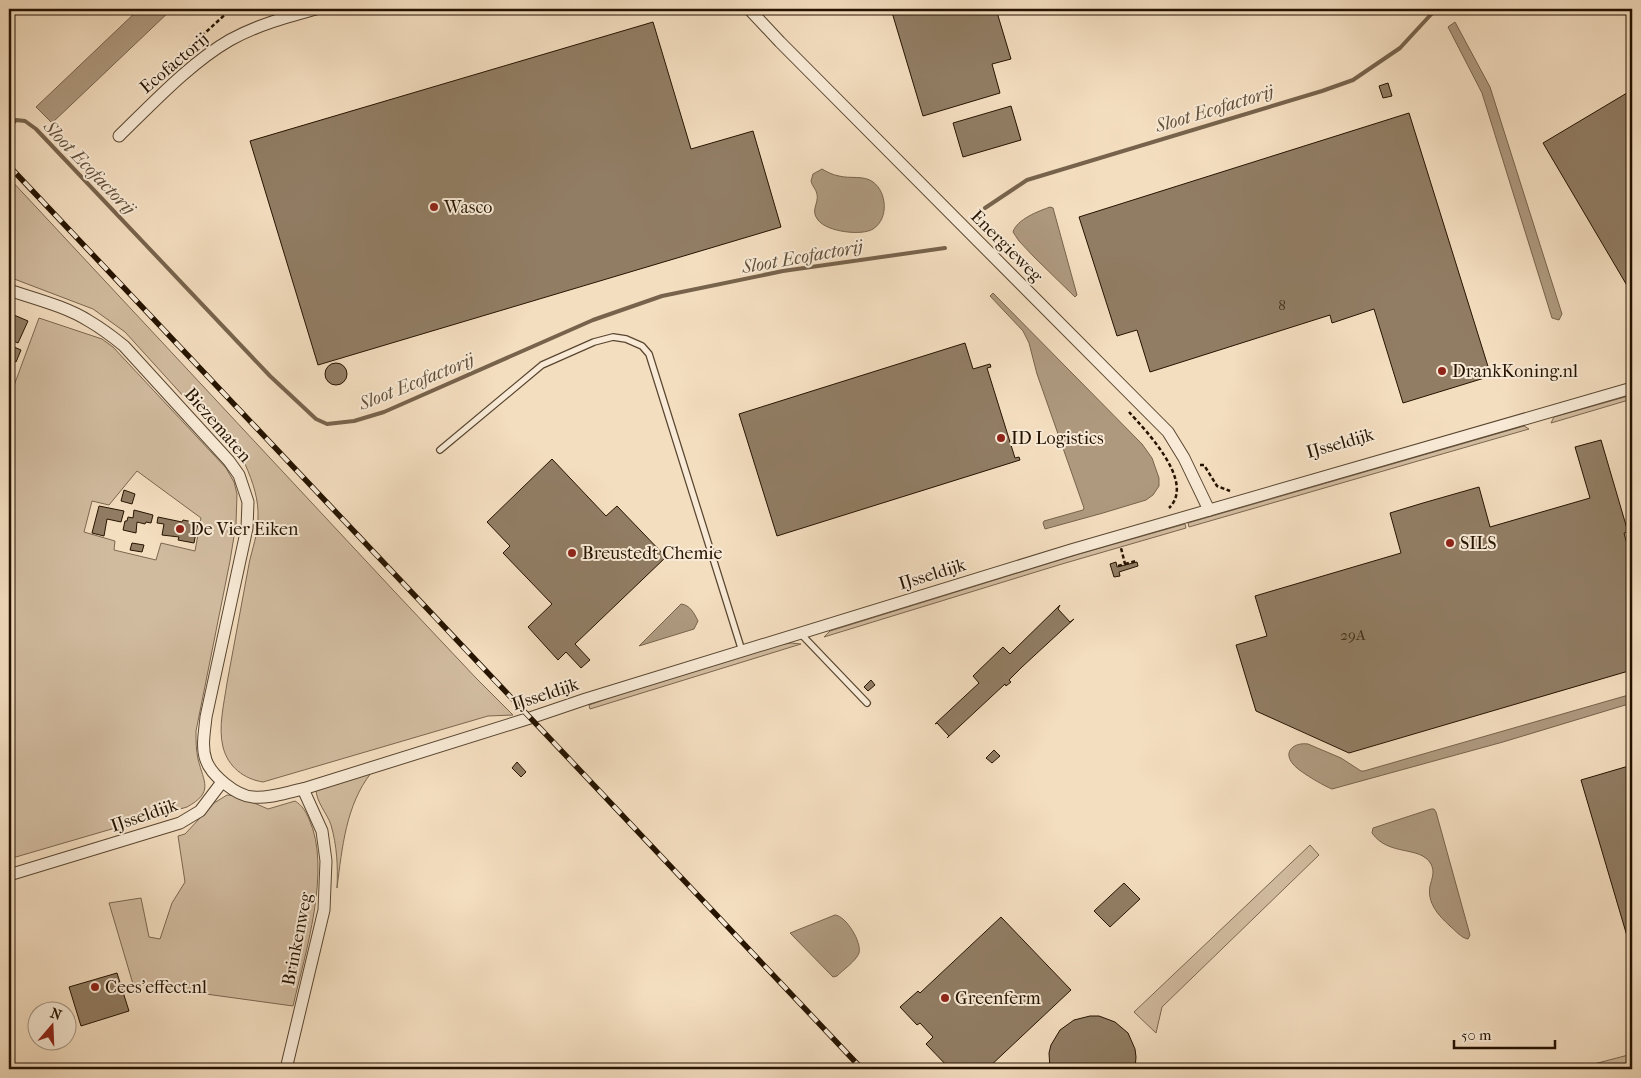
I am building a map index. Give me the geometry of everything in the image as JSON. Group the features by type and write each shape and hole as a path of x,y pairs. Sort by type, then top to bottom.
{"street":[{"name":"Ecofactorij","path":"119,136 187,71 221,45 257,27 316,9"},
{"name":"Energieweg","path":"749,9 1168,432 1189,468 1209,510"},
{"name":"Energieweg","path":"753,9 760,21"},
{"name":"Biezematen","path":"9,290 65,309 88,320 109,334 130,353 230,461 239,475 248,502 247,528 206,717 204,742 206,760 222,782"},
{"name":"IJsseldijk","path":"9,875 180,823 200,810 222,782 240,794 253,797 303,789 742,650 1035,560 1632,388"},
{"name":"Brinkenweg","path":"286,1069 324,910 326,861 322,832 303,789"}],"lane":[{"path":"440,450 542,365 594,342 613,337 626,339 642,346 649,354 742,650"},
{"path":"800,633 867,703"}],"path":[{"path":"154,80 231,9"},
{"path":"1161,512 1169,508 1176,501 1177,486 1173,473 1199,465 1204,466 1217,486 1235,492"},
{"path":"1125,564 1120,548 1129,546"},
{"path":"1118,566 1136,561"}],"shaded area":[{"path":"139,9 172,9 52,123 36,107"},
{"path":"1455,22 1490,87 1562,314 1559,320 1552,318 1482,93 1448,27"},
{"path":"822,169 837,176 869,180 878,186 883,199 884,212 878,225 868,231 845,232 822,224 818,220 815,213 817,194 811,181 813,174"},
{"path":"9,178 394,591 513,715 488,716 263,782 243,775 233,766 223,747 221,723 249,564 258,525 258,505 251,478 245,464 125,332 93,309 9,277"},
{"path":"1050,207 1053,208 1077,295 1075,297 1034,257 1013,232 1015,227 1024,219"},
{"path":"993,293 1142,444 1152,458 1159,478 1159,486 1153,495 1146,500 1045,529 1044,521 1083,510 1084,508 1037,374 1029,343 1023,331 990,296"},
{"path":"39,318 102,339 113,347 226,468 234,482 237,494 236,524 230,561 196,731 197,756 205,786 201,797 187,807 9,859 9,399","holes":["137,471 201,518 195,551 161,543 156,560 114,550 115,541 84,532 92,501 109,505"]},
{"path":"1632,395 1632,399 1551,423 1554,417"},
{"path":"1524,426 1529,429 1189,527 1188,523"},
{"path":"1185,524 1186,528 824,637 830,631 1079,554"},
{"path":"681,604 693,612 698,621 694,629 639,646"},
{"path":"791,643 801,644 590,709 589,705 742,651"},
{"path":"1632,694 1632,703 1503,742 1332,789 1317,782 1300,770 1293,764 1289,755 1289,751 1295,746 1308,744 1341,758 1364,771"},
{"path":"371,773 356,799 346,828 337,888 335,841 331,825 316,794 316,789"},
{"path":"227,795 238,796 268,809 295,801 302,807 309,819 315,839 318,862 317,886 309,937 293,1006 133,984 109,903 141,898 149,937 160,939 172,903 185,882 178,836 185,834 214,803"},
{"path":"1434,809 1436,812 1470,935 1468,939 1458,934 1441,918 1434,908 1430,898 1433,870 1426,858 1387,845 1372,833 1373,828"},
{"path":"1310,845 1319,855 1162,1007 1156,1033 1134,1012"},
{"path":"835,915 844,920 856,936 859,953 849,965 837,976 833,977 790,933"},
{"path":"1632,1054 1632,1069 1575,1069"}],"building":[{"path":"891,9 996,9 1011,59 992,64 1000,93 923,116"},
{"path":"653,22 691,149 753,131 781,227 318,365 250,141"},
{"path":"1388,83 1392,96 1383,98 1379,86"},
{"path":"1632,90 1632,294 1543,143"},
{"path":"1011,106 1021,140 963,157 953,123"},
{"path":"1409,113 1491,376 1403,403 1374,309 1332,323 1330,315 1150,372 1137,330 1117,336 1079,217"},
{"path":"14,315 28,321 18,343 9,339 9,327"},
{"path":"965,343 973,369 990,364 991,367 987,368 1015,458 1019,457 1020,460 777,536 739,414"},
{"path":"14,347 21,350 16,362 9,358"},
{"path":"336,363 344,366 347,374 344,382 336,385 328,382 325,374 328,366"},
{"path":"1601,440 1628,532 1624,533 1632,562 1632,670 1349,753 1256,711 1236,645 1267,636 1255,596 1401,553 1390,513 1423,503 1479,487 1490,527 1590,498 1575,447"},
{"path":"552,459 606,516 617,506 666,557 575,644 590,660 581,668 566,652 558,660 528,627 552,604 503,553 510,546 487,522"},
{"path":"124,490 135,494 132,504 121,501"},
{"path":"99,506 124,511 121,522 107,519 104,536 92,533"},
{"path":"134,510 153,515 151,523 137,522 136,533 123,530 128,517 133,518"},
{"name":"De Vier Eiken","path":"158,517 198,523 194,543 178,540 179,537 162,535 164,524 157,523"},
{"path":"132,543 144,545 142,552 130,550"},
{"path":"1116,562 1117,567 1137,562 1138,566 1119,572 1120,576 1114,577 1110,564"},
{"path":"1060,605 1058,609 1070,622 1074,619 1009,680 1011,682 1006,686 1005,684 947,738 949,736 937,723 935,724 979,683 973,676 1003,647 1010,654"},
{"path":"871,680 875,685 868,691 864,687"},
{"path":"994,750 1000,756 992,763 986,758"},
{"path":"517,762 526,772 521,777 512,768"},
{"path":"1632,765 1632,953 1581,780"},
{"path":"1124,883 1140,899 1110,927 1094,911"},
{"path":"1001,917 1071,990 987,1069 950,1069 926,1044 933,1037 920,1023 917,1025 900,1007 918,991 920,993"},
{"path":"117,973 129,1011 81,1026 78,1016 78,1000 73,1000 69,987"},
{"path":"1099,1016 1115,1022 1128,1033 1135,1049 1135,1069 1050,1069 1049,1053 1051,1045 1060,1030 1074,1020"}],"waterway":[{"name":"Sloot Ecofactorij","path":"985,208 1027,180 1353,80 1400,48 1436,9"},
{"name":"Sloot Ecofactorij","path":"9,127 16,120 25,121 36,129 270,376 316,419 327,424 354,421 384,412 593,320 662,296 783,271 945,248"}],"railway":[{"path":"9,166 862,1069"}],"place":[{"name":"Wasco","path":"434,207"},
{"name":"DrankKoning.nl","path":"1442,371"},
{"name":"ID Logistics","path":"1001,438"},
{"name":"De Vier Eiken","path":"180,529"},
{"name":"SILS","path":"1450,543"},
{"name":"Breustedt Chemie","path":"572,553"},
{"name":"Cees'effect.nl","path":"95,987"},
{"name":"Greenferm","path":"945,998"}]}
